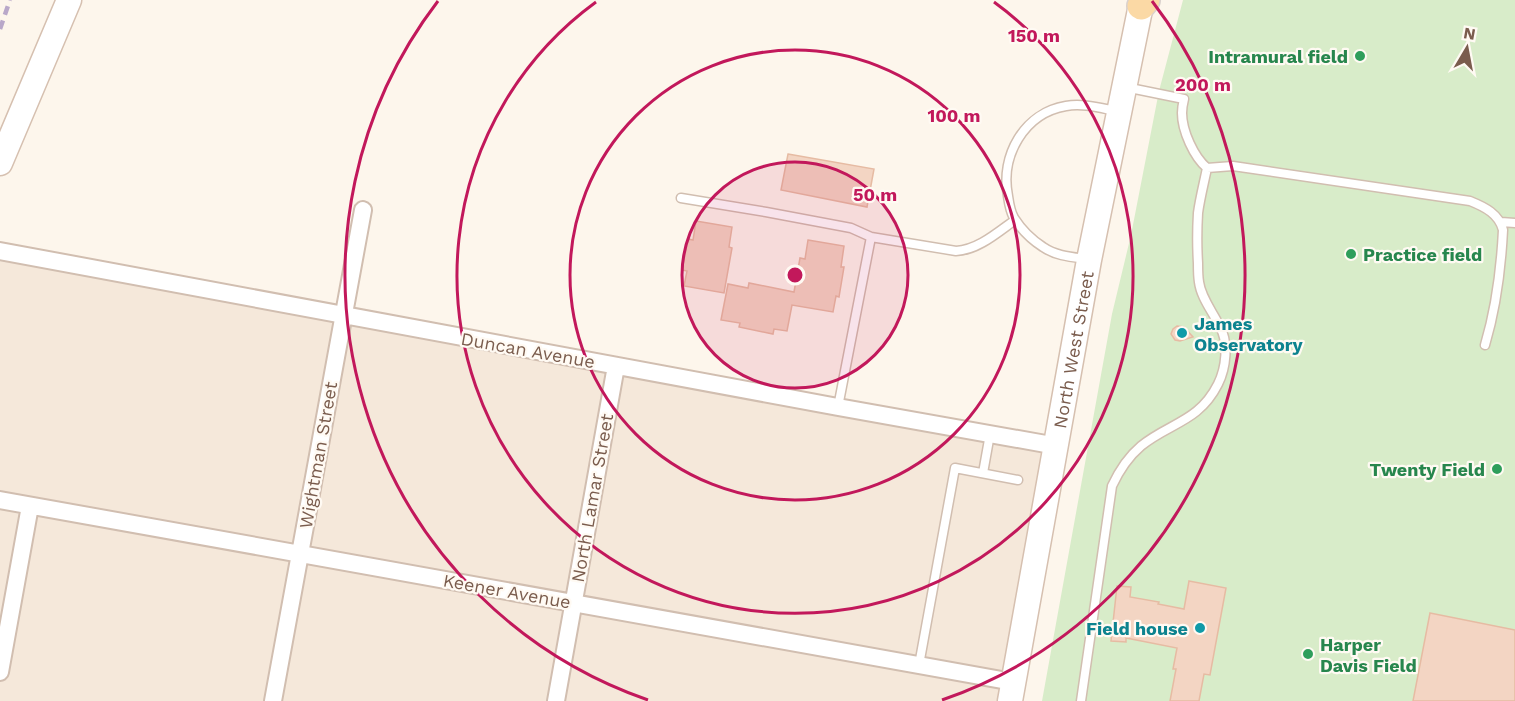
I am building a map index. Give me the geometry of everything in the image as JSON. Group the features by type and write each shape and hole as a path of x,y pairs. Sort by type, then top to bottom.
{"street":[{"path":"0,163 69,0"},
{"name":"North West Street","path":"1011,692 1089,260 1142,1"},
{"name":"Wightman Street","path":"273,701 363,210"},
{"name":"Duncan Avenue","path":"0,251 1056,446"},
{"name":"North Lamar Street","path":"556,701 615,366"},
{"name":"Keener Avenue","path":"0,500 919,665 1011,692"},
{"path":"0,672 30,506"}],"lane":[{"path":"1124,87 1184,99 1182,112 1184,127 1199,161 1208,168 1233,166 1470,201 1490,210 1502,222 1503,230 1499,284 1485,345"},
{"path":"1089,260 1059,254 1042,247 1028,235 1013,216 1008,198 1006,173 1014,144 1026,127 1044,114 1064,106 1078,105 1119,112"},
{"path":"1081,701 1112,486 1119,470 1131,456 1143,445 1190,417 1203,406 1220,381 1224,338 1199,283 1198,212 1208,168"},
{"path":"681,198 851,228 871,237 956,251 976,246 1015,220"},
{"path":"1502,222 1515,223"},
{"path":"838,407 871,237"},
{"path":"983,473 990,434"},
{"path":"919,665 955,468 1018,480"}],"shaded area":[{"path":"0,251 1057,446 1014,701 0,701"}],"green space":[{"path":"1183,0 1515,0 1515,701 1042,701 1112,314 1131,235 1159,91"}],"building":[{"path":"788,154 874,169 867,207 781,190"},
{"path":"696,221 732,227 729,247 732,248 724,293 684,286 687,271 682,270 688,239 693,240"},
{"path":"808,240 844,246 841,267 844,267 839,297 836,296 833,312 792,305 787,331 774,329 773,334 739,327 740,323 721,320 728,284 748,288 749,283 794,292 800,258 805,259"},
{"name":"James Observatory","path":"1177,326 1184,327 1193,337 1180,341 1175,340 1171,334"},
{"path":"1189,581 1226,588 1210,675 1204,674 1199,701 1170,701 1177,648 1126,638 1126,642 1111,641 1117,586 1131,587 1130,597 1184,609"},
{"path":"1430,613 1515,630 1515,701 1413,701"}],"railway":[{"path":"0,29 10,0"}],"place":[{"name":"Intramural field","path":"1360,56"},
{"name":"Practice field","path":"1351,254"},
{"name":"James Observatory","path":"1182,333"},
{"name":"Twenty Field","path":"1497,469"},
{"name":"Field house","path":"1200,628"},
{"name":"Harper Davis Field","path":"1308,654"}]}
